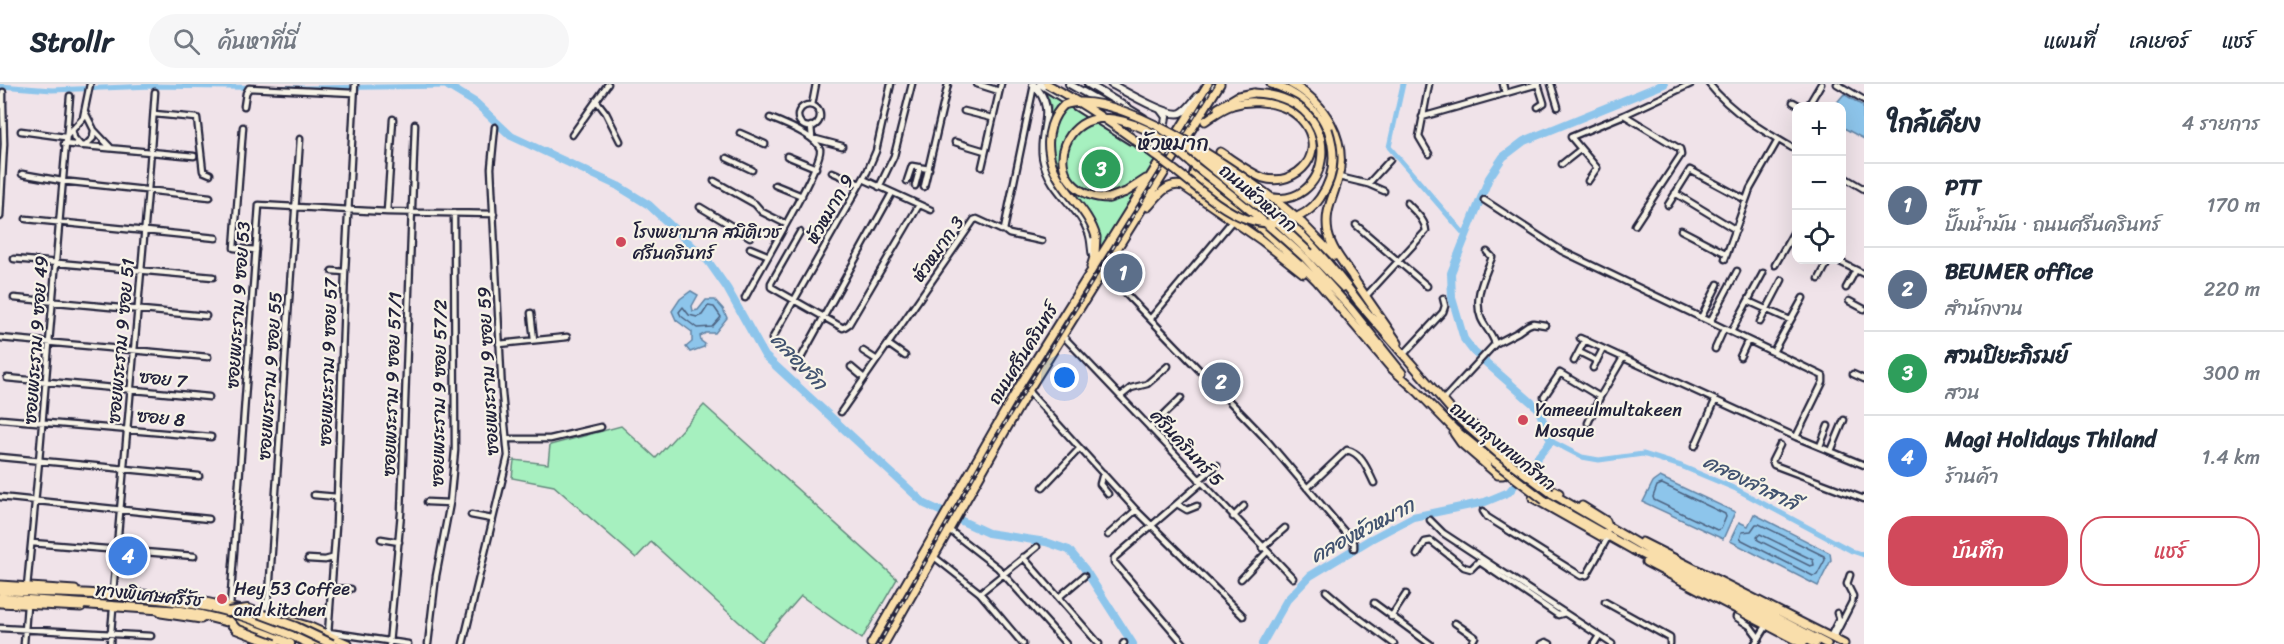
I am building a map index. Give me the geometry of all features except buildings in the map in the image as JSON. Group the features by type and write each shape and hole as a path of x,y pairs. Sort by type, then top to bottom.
{"highway":[{"name":"ทางพิเศษศรีรัช","path":"0,590 149,599 229,609 310,644"},
{"name":"ทางพิเศษศรีรัช","path":"0,598 170,610 210,616 290,644"},
{"path":"229,609 248,609 296,627 332,644"},
{"path":"230,622 236,629 272,642"}],"main road":[{"path":"1036,84 1131,141 1143,144 1150,142 1164,130 1167,117 1160,109"},
{"path":"1036,84 1046,104 1042,148 1047,171 1055,188 1089,231 1093,260"},
{"path":"1047,84 1132,137 1226,208 1245,219 1262,223 1295,218 1309,210 1327,187 1332,172 1332,141 1328,129 1310,105 1294,93 1271,84"},
{"name":"ถนนหัวหมาก","path":"1070,84 1149,131 1307,255"},
{"name":"ถนนหัวหมาก","path":"1088,84 1158,127 1242,192 1307,255"},
{"path":"1111,84 1171,113 1181,113 1207,86"},
{"name":"ถนนศรีนครินทร์","path":"884,644 1028,391 1220,84"},
{"path":"1291,84 1310,97 1331,121 1339,146 1339,177 1330,200 1328,231 1332,245 1355,280"},
{"name":"ถนนศรีนครินทร์","path":"871,644 1020,385 1207,86"},
{"path":"1087,278 1093,260 1096,237 1088,218 1057,177 1050,160 1052,123 1063,106 1084,94 1111,93 1142,106 1198,137"},
{"path":"1158,127 1198,151 1253,191 1270,197 1288,197 1298,194 1311,184 1320,170 1323,155 1321,139 1306,113 1294,103 1280,97 1254,93 1228,100 1220,105 1185,140"},
{"path":"1205,121 1227,107 1245,102 1266,103 1286,108 1310,130 1314,142 1305,166 1284,179 1271,180 1212,147"},
{"path":"1149,131 1125,122 1100,118 1084,123 1070,136 1063,155 1067,176 1087,194 1109,198 1126,192 1149,177"},
{"path":"1220,152 1302,223 1355,280 1367,294 1411,363"},
{"path":"1361,305 1340,277 1273,207 1215,156 1204,154 1196,165 1193,176 1277,242 1307,270 1391,368 1419,393"},
{"path":"1133,224 1163,190 1176,185 1191,191 1233,220 1296,266 1327,295"},
{"name":"ถนนกรุงเทพกรีฑา","path":"1307,255 1361,305 1460,420 1500,455 1608,534"},
{"name":"ถนนกรุงเทพกรีฑา","path":"1307,255 1419,393 1454,429 1493,461 1544,500 1815,644"},
{"path":"1454,429 1454,434 1461,443 1498,476 1503,475 1513,459 1473,425 1466,420 1460,420"},
{"path":"1546,485 1606,520 1608,534 1599,537 1533,500 1533,497 1546,485"},
{"name":"ถนนกรุงเทพกรีฑา","path":"1635,547 1644,542 1836,642"},
{"name":"ถนนกรุงเทพกรีฑา","path":"1635,547 1638,557 1803,644"},
{"path":"0,585 183,597 229,609 283,618 328,633 348,644"},
{"path":"0,603 181,615 208,620 272,642"},
{"path":"245,611 322,644"}],"street":[{"path":"65,140 86,112 90,84"},
{"name":"ซอยพระราม 9 ซอย 57","path":"328,633 337,497 345,272 355,84"},
{"path":"572,135 608,84"},
{"path":"812,105 816,84"},
{"name":"หัวหมาก 9","path":"772,339 862,182 876,151 891,84"},
{"path":"879,187 894,156 912,84"},
{"path":"924,187 948,84"},
{"path":"977,84 999,91"},
{"path":"982,167 1001,84"},
{"path":"1036,84 1004,230 1009,234 1042,241"},
{"path":"1429,84 1420,141 1430,154"},
{"path":"1503,84 1505,93"},
{"path":"1422,117 1538,84 1544,103 1538,107"},
{"path":"1551,84 1558,107"},
{"path":"1588,181 1597,168 1571,137 1691,84"},
{"path":"1709,84 1726,103 1792,147"},
{"path":"1810,102 1821,84"},
{"path":"1837,84 1862,99 1864,92"},
{"path":"244,106 249,88 354,92"},
{"path":"0,217 4,144 3,92"},
{"name":"ซอยพระราม 9 ซอย 51","path":"113,592 155,92"},
{"name":"ซอยพระราม 9 ซอย 49","path":"27,586 70,96"},
{"path":"596,100 606,113 620,141"},
{"path":"812,105 818,109 820,116 818,123 811,126 801,123 798,113 802,107 812,105"},
{"path":"964,111 992,118"},
{"path":"86,112 94,130 111,148"},
{"path":"154,114 198,118 203,171 210,174"},
{"path":"1624,115 1680,149 1681,152 1635,225"},
{"path":"770,118 794,127 801,134 842,146"},
{"path":"387,212 393,119"},
{"name":"ซอยพระราม 9 ซอย 57/1","path":"389,643 399,542 415,124"},
{"path":"745,297 802,196 821,156 820,148 812,138 811,126"},
{"path":"243,127 234,248 256,249"},
{"name":"ซอยพระราม 9 ซอย 59","path":"463,644 508,456 491,168 495,127"},
{"path":"72,129 74,138 83,146"},
{"path":"83,146 93,138 94,130"},
{"path":"21,131 83,146 194,156"},
{"path":"740,133 765,144"},
{"name":"ซอยพระราม 9 ซอย 55","path":"264,614 269,594 300,139"},
{"path":"1681,230 1726,257 1750,189 1778,140"},
{"path":"956,142 985,151"},
{"path":"1562,164 1581,149"},
{"path":"787,156 816,168"},
{"path":"727,158 752,170"},
{"path":"1368,184 1390,160"},
{"path":"907,181 912,166 929,170"},
{"path":"915,186 920,167"},
{"path":"1668,205 1688,172 1693,170 1746,200"},
{"path":"832,172 879,187 931,210"},
{"path":"22,174 62,181 210,197"},
{"path":"1339,177 1368,184 1384,191"},
{"path":"1846,178 1864,189"},
{"path":"714,181 755,204 762,212 786,224"},
{"path":"775,185 802,196"},
{"path":"796,367 892,193"},
{"path":"1675,193 1736,230"},
{"path":"1484,200 1562,251 1823,376 1823,382 1796,437"},
{"path":"1367,294 1427,229 1420,216 1407,203"},
{"path":"800,232 770,285 774,290 843,328 847,327 919,204"},
{"name":"ซอยพระราม 9 ซอย 53","path":"229,609 259,205 387,212 494,214"},
{"path":"700,207 750,237"},
{"name":"ซอยพระราม 9 ซอย 57/2","path":"428,644 436,576 450,503 455,426 454,213"},
{"path":"26,219 216,238"},
{"name":"หัวหมาก 3","path":"841,412 974,220 977,219 1004,230"},
{"path":"1151,318 1233,220"},
{"path":"1356,225 1427,286"},
{"path":"1775,265 1792,236"},
{"path":"750,248 767,255"},
{"path":"1487,252 1492,257 1481,284 1479,311 1495,344"},
{"path":"14,259 213,277"},
{"path":"1819,279 1827,264"},
{"path":"1844,264 1864,274"},
{"path":"1846,288 1856,270"},
{"path":"332,271 345,272"},
{"path":"1710,322 1737,271"},
{"path":"1731,332 1763,273"},
{"path":"1760,322 1782,280"},
{"path":"1701,318 1718,284"},
{"path":"1124,292 1264,437 1354,543 1354,548"},
{"path":"14,298 206,316"},
{"path":"1405,353 1443,312 1445,306 1443,298"},
{"path":"1773,352 1803,298"},
{"path":"1748,301 1790,320"},
{"path":"1849,301 1864,309"},
{"path":"531,313 534,340"},
{"path":"1443,400 1495,344 1533,323 1545,325"},
{"path":"1715,349 1724,329"},
{"name":"ศรีนครินทร์ 5","path":"1063,336 1262,548 1293,578"},
{"path":"500,344 567,337"},
{"path":"0,338 208,357"},
{"path":"1574,361 1582,339 1715,401 1864,465"},
{"path":"1740,357 1748,340"},
{"path":"888,344 905,356"},
{"path":"1593,368 1603,349"},
{"path":"863,351 877,360"},
{"path":"1579,352 1597,361"},
{"path":"1588,423 1623,358"},
{"path":"1121,396 1131,388 1147,384 1168,366"},
{"path":"851,367 864,378"},
{"path":"1544,397 1560,373 1600,397"},
{"path":"1853,374 1864,379"},
{"name":"ซอย 7","path":"7,378 209,397"},
{"path":"1028,391 1136,510 1243,616"},
{"path":"1150,428 1181,399"},
{"path":"1695,446 1715,401"},
{"name":"ซอย 8","path":"1,419 211,437"},
{"path":"1831,451 1844,420"},
{"path":"1820,446 1828,426"},
{"path":"507,439 550,439 602,427"},
{"path":"1780,445 1772,460 1774,465 1864,499"},
{"path":"1043,487 1080,448"},
{"path":"1307,488 1347,450 1354,452 1364,463 1374,483"},
{"path":"0,457 199,476"},
{"path":"1184,644 1114,562 1115,555 1177,504 1217,465"},
{"path":"1102,473 1100,484 1108,494"},
{"path":"314,495 337,497"},
{"path":"0,497 209,519"},
{"path":"427,502 450,503"},
{"path":"1177,504 1187,510 1197,506"},
{"path":"1233,517 1244,506"},
{"path":"1108,535 1136,510"},
{"path":"1483,511 1487,517 1581,576 1587,574 1608,534"},
{"path":"471,515 492,519"},
{"path":"1430,520 1443,533 1612,644"},
{"path":"1262,548 1284,528"},
{"path":"948,530 1003,573 1066,644"},
{"path":"381,539 399,542"},
{"path":"1417,555 1425,542 1431,541 1464,567 1471,569 1478,562 1558,615 1565,613"},
{"path":"32,543 194,556"},
{"path":"980,593 1037,548"},
{"path":"1241,579 1267,552"},
{"path":"933,556 980,593 1023,644"},
{"path":"1023,557 1099,644"},
{"path":"308,559 332,558"},
{"path":"1836,642 1852,602 1847,584 1850,575"},
{"path":"1059,597 1084,576"},
{"path":"331,588 351,590"},
{"path":"1326,591 1394,644"},
{"path":"1391,617 1406,594"},
{"path":"1605,602 1670,638 1671,644"},
{"path":"1374,603 1430,644"},
{"path":"24,644 27,605"},
{"path":"111,644 113,609"},
{"path":"1836,642 1839,619 1837,613"},
{"path":"1736,617 1750,626 1759,638"},
{"path":"1455,623 1473,635 1474,639 1471,644"},
{"path":"1755,644 1767,625"},
{"path":"0,628 151,636"},
{"path":"328,633 408,644"},
{"path":"1594,644 1599,636"},
{"path":"1542,644 1546,642 1550,644"}],"green space":[{"path":"1046,92 1157,161 1099,251 1071,203 1053,178 1046,155 1051,106"},
{"path":"704,405 897,579 862,639 801,596 761,642 651,542 636,558 554,486 512,478 514,460 548,464 550,445 621,426 656,458"}],"water":[{"path":"1844,94 1863,106 1864,139 1846,129 1846,102 1837,102"},
{"path":"691,291 698,295 692,306 693,311 698,310 706,300 715,300 727,318 715,333 700,336 701,341 705,344 704,347 690,352 686,347 692,342 692,332 676,320 672,311 680,299"},
{"path":"1660,477 1735,512 1723,539 1643,502 1653,482"},
{"path":"1754,514 1830,553 1831,560 1818,586 1730,541 1739,522 1748,526"}],"waterway":[{"path":"0,86 52,90 152,86 306,88 448,86 447,84"},
{"path":"1403,84 1389,147 1465,235"},
{"name":"คลองหัวหมาก","path":"1262,644 1287,600 1310,576 1413,517 1485,502 1509,492 1551,441 1538,408 1474,352 1464,339 1452,298 1451,273 1489,178 1503,157 1524,141 1664,84"},
{"name":"คลองจิก","path":"448,86 476,103 511,136 618,186 649,205 708,261 727,288 765,356 925,504 988,533 1046,542 1069,550 1084,568 1133,644"},
{"name":"คลองลำสาลี","path":"1551,441 1582,457 1599,460 1643,454 1681,466 1736,489 1852,551 1864,555"}],"railway":[{"path":"879,644 988,450 1214,84"}],"place":[{"name":"สวนปิยะภิรมย์","path":"1101,169"},
{"name":"โรงพยาบาล สมิติเวช ศรีนครินทร์","path":"621,242"},
{"name":"PTT","path":"1123,273"},
{"name":"BEUMER office","path":"1221,382"},
{"name":"Yameeulmultakeen Mosque","path":"1523,420"},
{"name":"Magi Holidays Thiland","path":"128,556"},
{"name":"Hey 53 Coffee and kitchen","path":"222,599"}],"district":[{"name":"หัวหมาก","path":"1173,143"}]}
